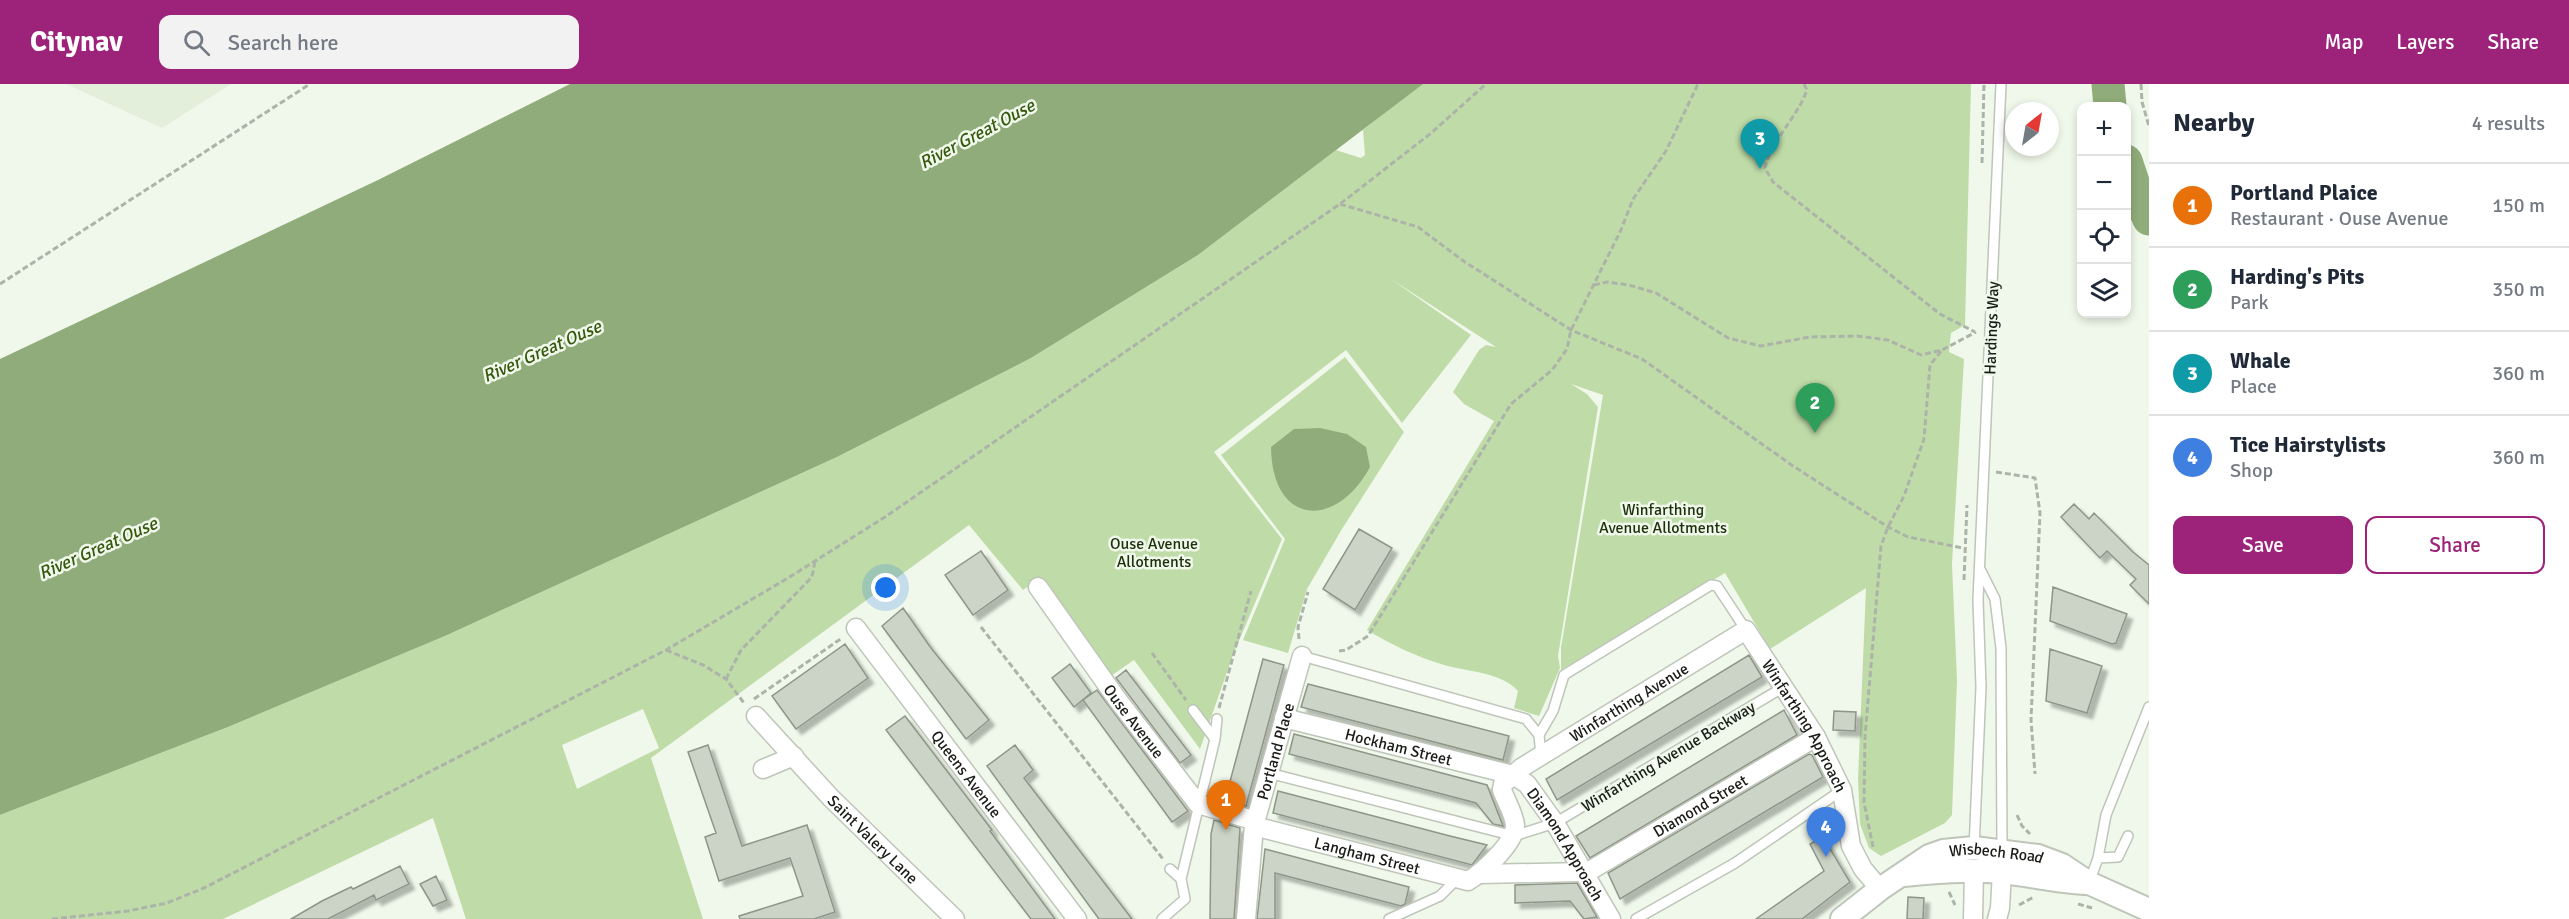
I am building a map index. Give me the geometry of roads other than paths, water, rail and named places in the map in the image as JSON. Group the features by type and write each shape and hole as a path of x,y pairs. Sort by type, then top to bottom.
{"street":[{"name":"Ouse Avenue","path":"1038,587 1117,699 1198,804"},
{"name":"Queens Avenue","path":"856,628 1077,919"},
{"name":"Winfarthing Approach","path":"1746,630 1816,737 1842,790 1851,846 1863,869 1880,889"},
{"name":"Winfarthing Avenue","path":"1513,776 1521,768 1746,630"},
{"name":"Portland Place","path":"1246,919 1255,823 1302,656"},
{"name":"Saint Valery Lane","path":"751,710 831,798 950,918"},
{"name":"Hockham Street","path":"1284,718 1513,776"},
{"name":"Diamond Street","path":"1584,872 1816,737"},
{"path":"763,768 794,756"},
{"path":"1480,874 1514,836 1515,823 1502,790 1503,784 1513,776"},
{"name":"Diamond Approach","path":"1513,776 1527,784 1555,823 1611,919"},
{"path":"1198,804 1255,823"},
{"name":"Langham Street","path":"1255,823 1468,881 1480,874 1584,872"},
{"name":"Wisbech Road","path":"1842,919 1902,875 1974,859 2002,861 2046,859 2062,865 2089,883 2149,910"},
{"path":"1973,919 1974,859"},
{"path":"1997,919 2001,908 2002,861"}],"lane":[{"name":"Hardings Way","path":"1974,859 1981,687 1978,600 2001,84"},
{"name":"Hardings Way","path":"1981,571 1995,599 2001,648 2002,861"},
{"path":"1539,735 1553,711 1564,675 1711,585 1717,586 1746,630"},
{"path":"1302,656 1526,719 1539,735 1541,756"},
{"name":"Winfarthing Avenue Backway","path":"1514,836 1555,823 1782,688"},
{"path":"2089,883 2098,858 2106,815 2149,707"},
{"path":"1193,710 1215,739"},
{"path":"1161,919 1185,899 1180,879 1215,739 1216,719"},
{"path":"1269,773 1514,836"},
{"path":"1636,919 1735,863 1842,790"},
{"path":"2098,858 2118,857 2128,836"},
{"path":"1170,869 1180,879"},
{"path":"1389,919 1440,896 1457,879"}],"water":[{"name":"River Great Ouse","path":"570,84 1423,84 1198,255 1031,358 837,457 445,636 228,727 0,815 0,359 378,180"},
{"path":"1320,428 1347,434 1366,447 1370,467 1356,487 1340,502 1324,509 1308,510 1294,505 1282,492 1274,473 1271,447 1294,429"}],"waterway":[{"path":"2108,84 2110,102"},
{"path":"2131,176 2149,219"}],"place":[{"name":"Whale","path":"1760,169"},
{"name":"Harding's Pits","path":"1815,433"},
{"name":"Portland Plaice","path":"1226,830"},
{"name":"Tice Hairstylists","path":"1826,857"}],"park label":[{"name":"Winfarthing Avenue Allotments","path":"1663,518"},
{"name":"Ouse Avenue Allotments","path":"1154,552"}]}
